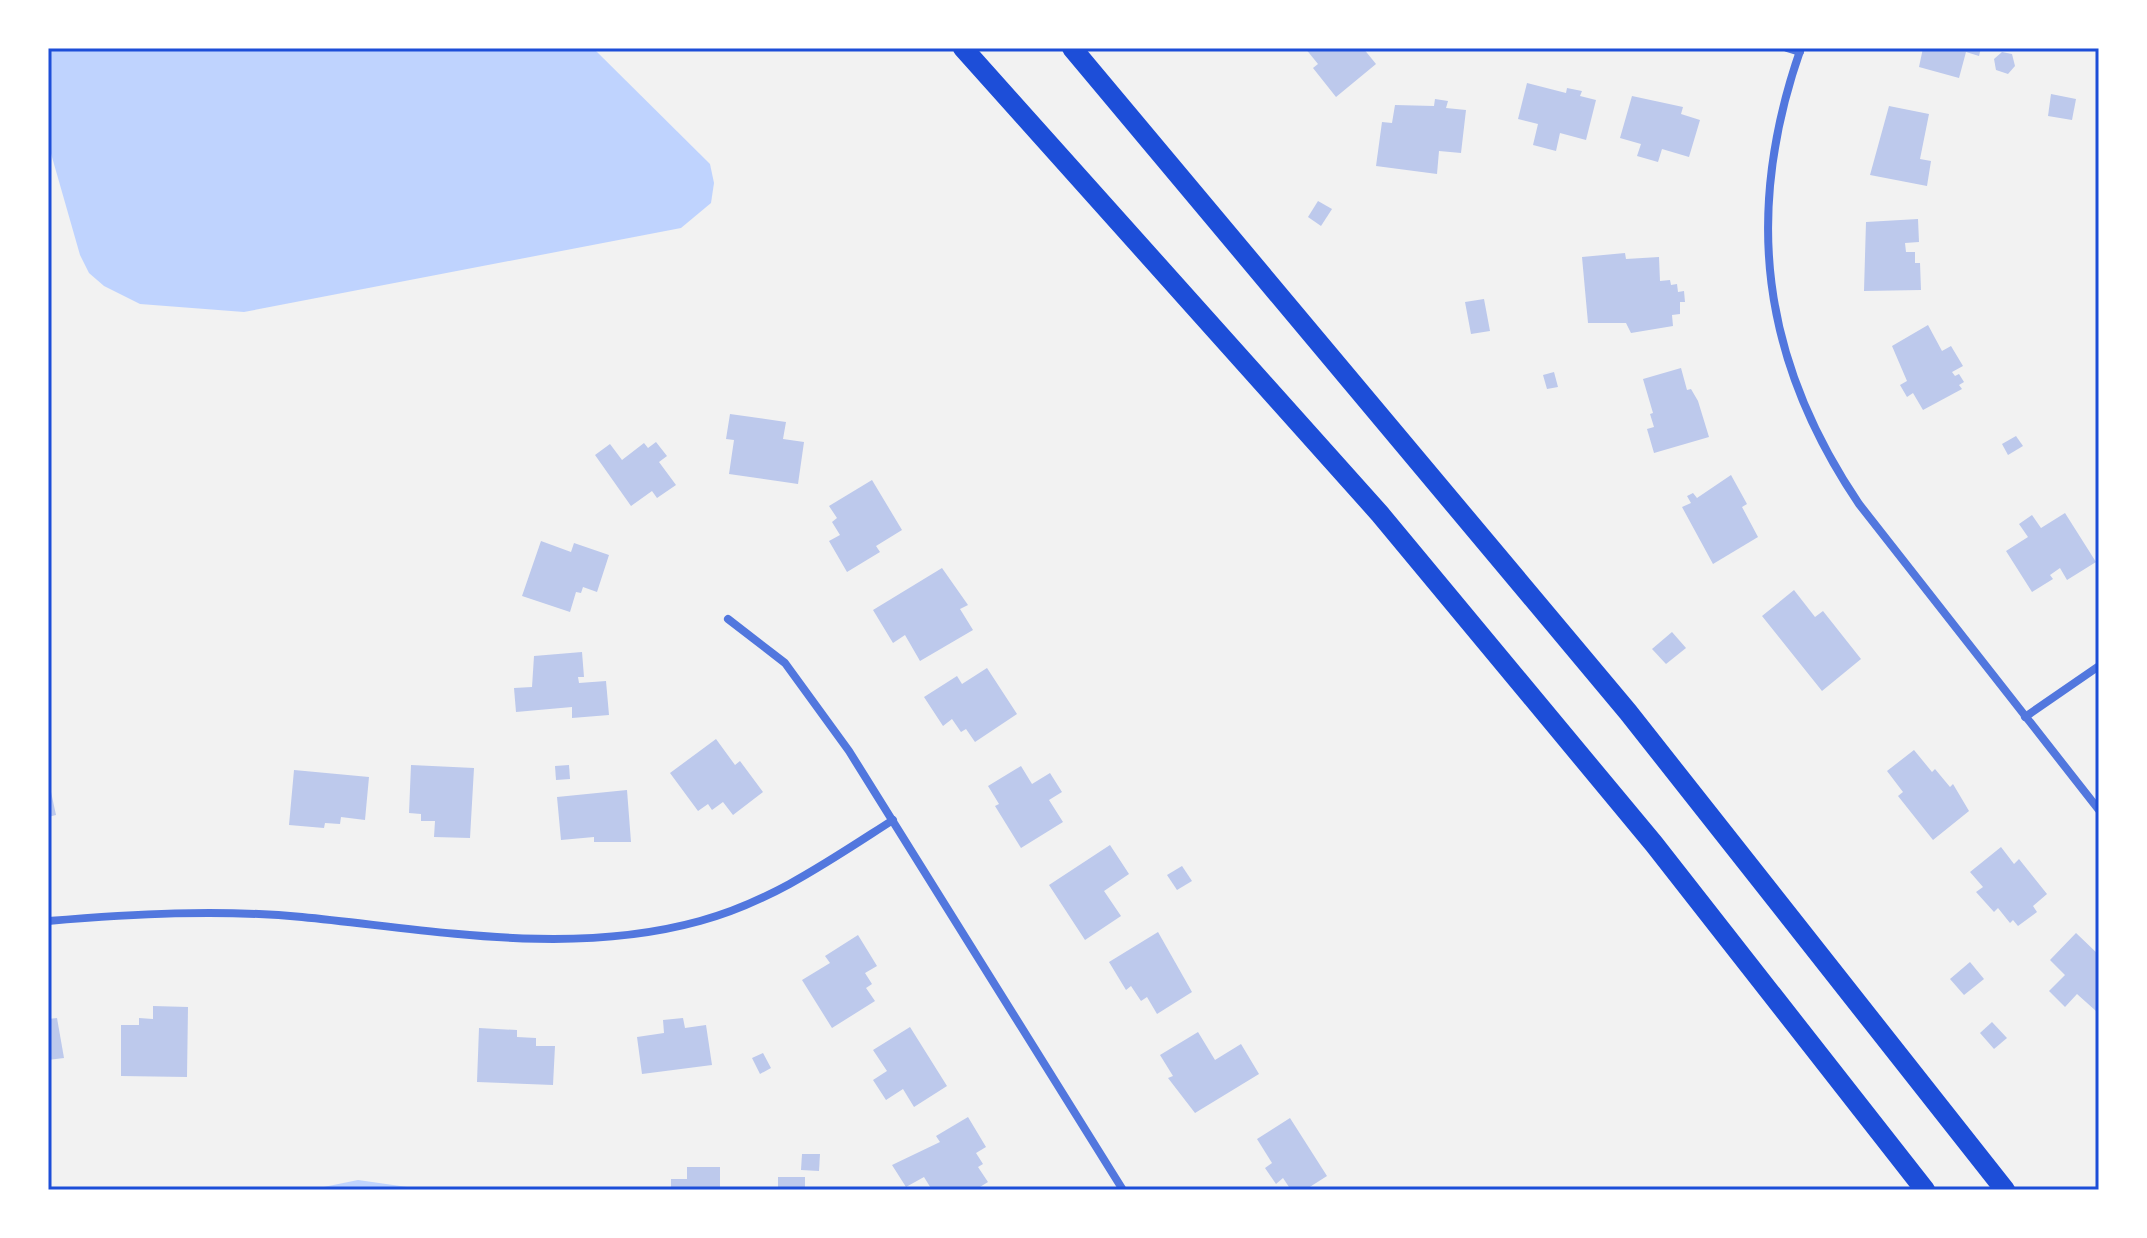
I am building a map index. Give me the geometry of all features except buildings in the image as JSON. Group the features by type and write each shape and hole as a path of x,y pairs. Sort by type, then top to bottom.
{"main road":[{"path":"963,48 1380,514 1654,844 1925,1190"},
{"path":"1072,48 1628,712 2005,1190"}],"street":[{"path":"1787,48 1800,50 1783,101 1768,177 1770,277 1780,333 1798,395 1832,464 1859,504 2099,810"},
{"path":"728,619 785,663 849,751 1123,1190"},
{"path":"2025,717 2099,666"},
{"path":"48,921 142,913 230,913 467,936 551,940 650,932 702,921 758,900 797,881 893,820"}],"water":[{"path":"48,48 593,48 710,164 714,183 711,203 681,228 244,312 140,304 104,286 89,273 80,255 48,143"},
{"path":"358,1180 428,1190 309,1190"}]}
